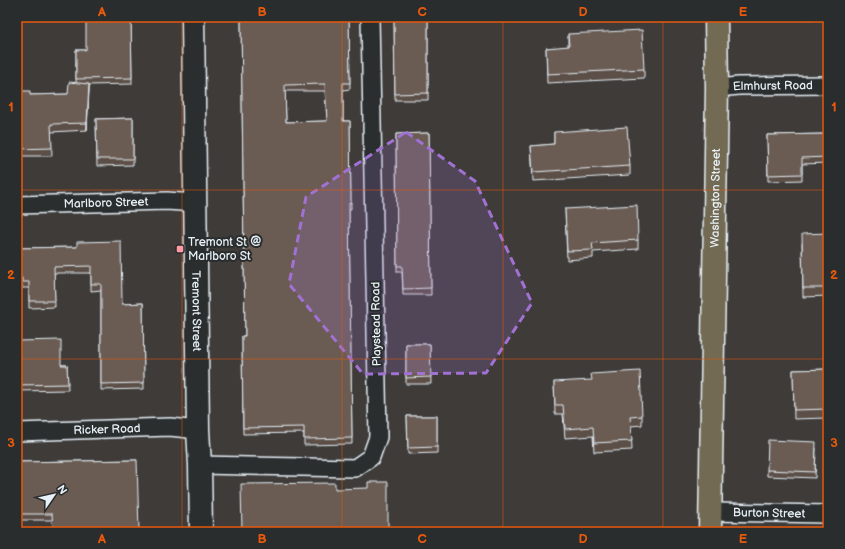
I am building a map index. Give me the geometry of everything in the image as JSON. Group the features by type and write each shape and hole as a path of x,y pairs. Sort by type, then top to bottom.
{"main road":[{"name":"Tremont Street","path":"193,17 198,430 201,532"},
{"name":"Washington Street","path":"710,522 717,88 716,17"}],"street":[{"name":"Playstead Road","path":"200,465 355,468 371,457 378,437 370,17"},
{"name":"Elmhurst Road","path":"717,88 739,86 828,85"},
{"name":"Marlboro Street","path":"17,205 167,201 196,203"},
{"name":"Ricker Road","path":"17,432 170,427 198,430"},
{"name":"Burton Street","path":"710,522 828,514"}],"highlighted area":[{"path":"406,132 475,181 532,303 486,373 363,374 289,284 306,197"}],"building":[{"path":"86,17 131,17 132,78 76,79 76,50 86,50"},
{"path":"241,17 349,17 350,83 343,83 343,121 350,121 351,203 349,203 352,438 304,439 304,427 243,428 242,336 245,336","holes":["325,84 327,121 286,122 285,85"]},
{"path":"394,17 428,17 428,93 395,94"},
{"path":"642,30 644,69 547,74 546,48 569,46 568,34"},
{"path":"69,82 89,84 87,123 51,124 52,148 17,149 17,91 30,91 30,95 68,94"},
{"path":"133,118 133,159 97,159 96,119"},
{"path":"627,127 630,166 533,172 531,146 554,144 554,132"},
{"path":"429,133 431,288 403,289 402,266 397,266 396,134"},
{"path":"828,134 828,157 802,158 802,174 768,175 767,135"},
{"path":"637,205 638,240 592,243 593,250 567,251 565,209"},
{"path":"828,233 828,288 803,288 802,234"},
{"path":"121,241 122,304 143,303 144,383 101,384 101,284 91,284 91,266 54,267 55,301 29,301 29,282 22,282 22,278 17,278 17,248 77,247 77,242"},
{"path":"61,340 61,365 67,365 68,384 17,385 17,341"},
{"path":"406,344 430,344 431,377 406,378"},
{"path":"828,369 828,409 794,410 793,370"},
{"path":"640,371 642,416 630,417 632,441 594,443 593,427 565,429 563,405 555,405 554,382 592,380 591,374"},
{"path":"407,416 437,416 437,447 408,448"},
{"path":"768,440 816,442 815,472 767,470"},
{"path":"137,460 139,532 53,532 52,514 17,514 17,462"},
{"path":"368,482 388,482 388,532 279,530 279,532 242,532 241,484 335,483 335,489 368,488"}],"place":[{"name":"Tremont St @ Marlboro St","path":"180,249"}]}
